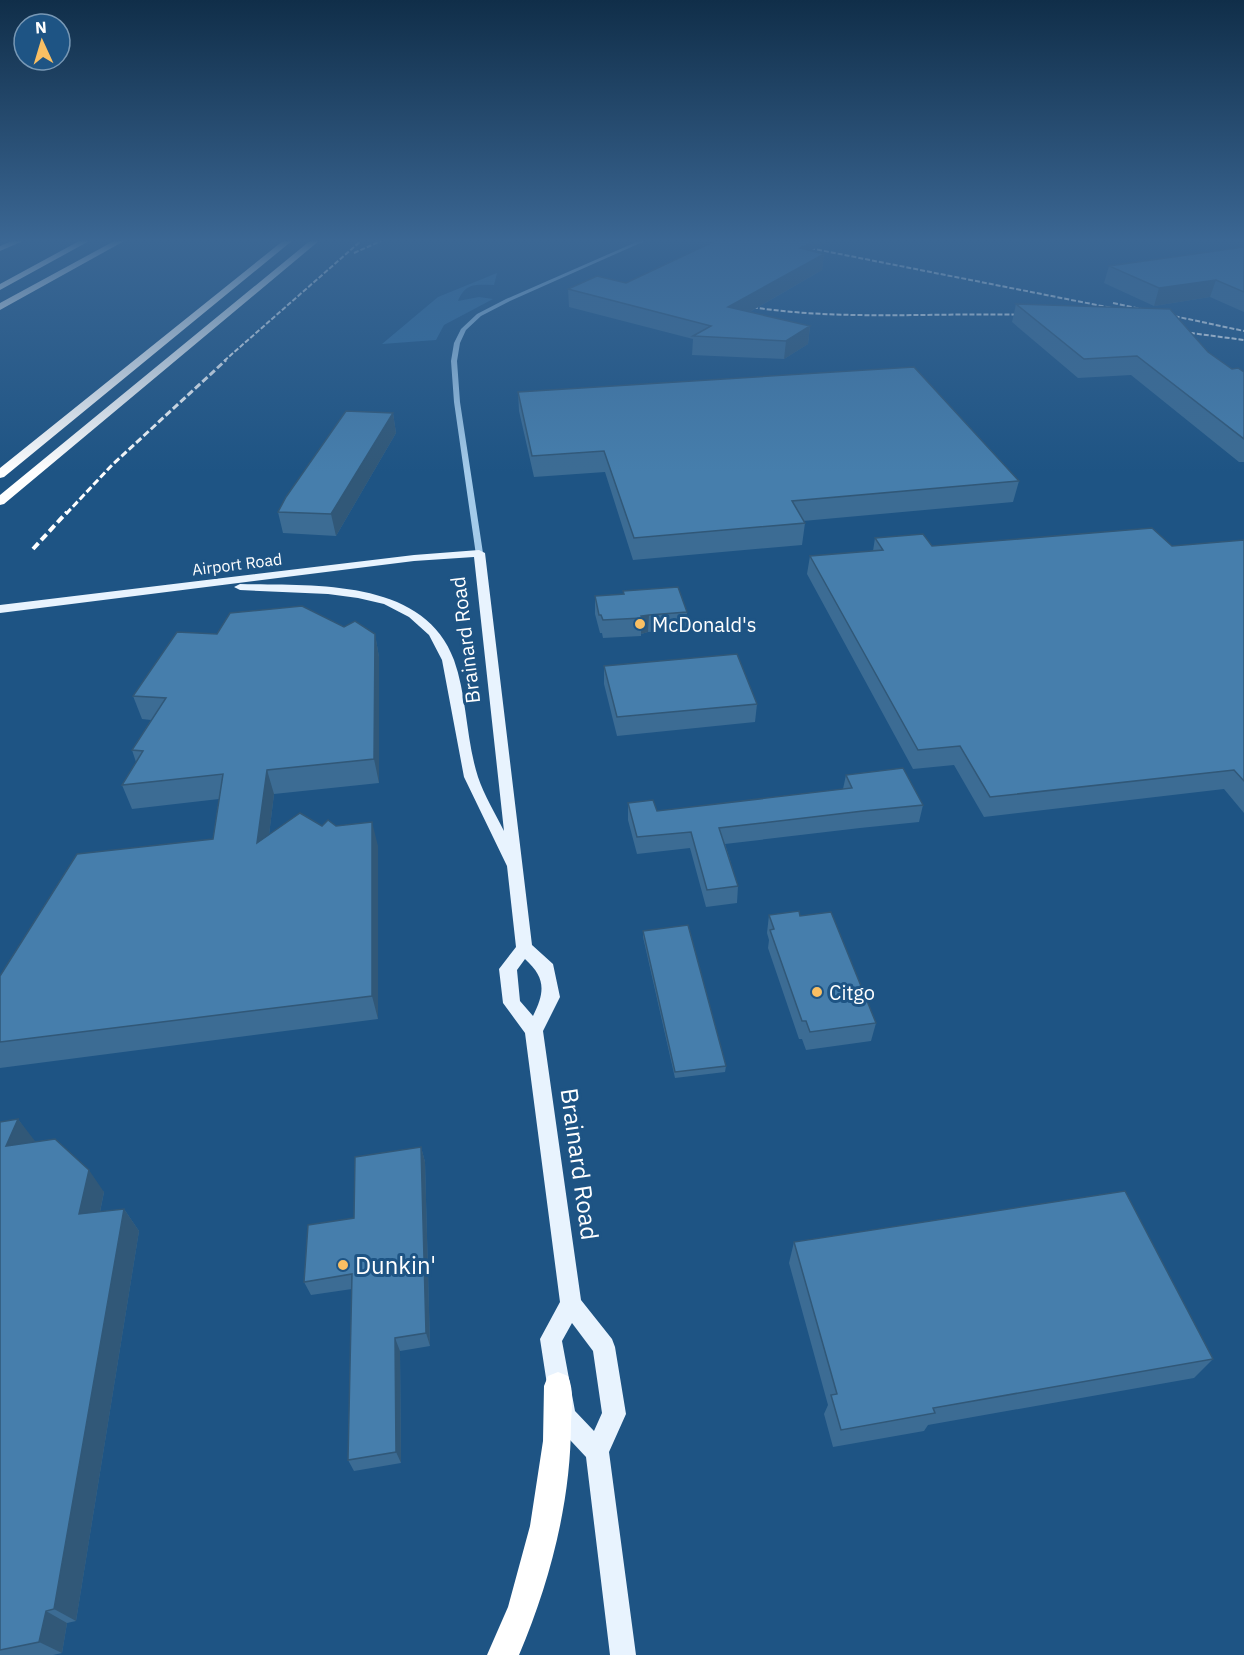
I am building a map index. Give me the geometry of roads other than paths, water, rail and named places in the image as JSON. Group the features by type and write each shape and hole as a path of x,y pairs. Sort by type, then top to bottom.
{"highway":[{"path":"0,474 194,317"},
{"path":"0,501 222,317"},
{"path":"503,1655 523,1608 545,1526 557,1441 558,1386"}],"main road":[{"name":"Airport Road","path":"0,609 414,558 479,553"},
{"name":"Brainard Road","path":"479,553 489,617 524,948"},
{"path":"213,584 258,588 318,589 358,594 395,605 428,627 439,639 448,660 471,777 516,872"},
{"path":"524,948 547,969 551,998 534,1031 512,1003 508,969 524,948"},
{"name":"Brainard Road","path":"534,1031 571,1304 604,1347 614,1414 597,1452"},
{"path":"571,1304 551,1339 564,1417 597,1452 623,1655"}],"street":[{"name":"Brainard Road","path":"477,317 464,329 457,343 454,361 457,402 479,553"}],"railway":[{"path":"224,361 274,317"},
{"path":"1180,317 1244,331"},
{"path":"1176,331 1244,340"},
{"path":"66,514 112,465 226,360"},
{"path":"33,549 67,512"}],"place":[{"name":"McDonald's","path":"640,624"},
{"name":"Citgo","path":"817,992"},
{"name":"Dunkin'","path":"343,1265"}]}
